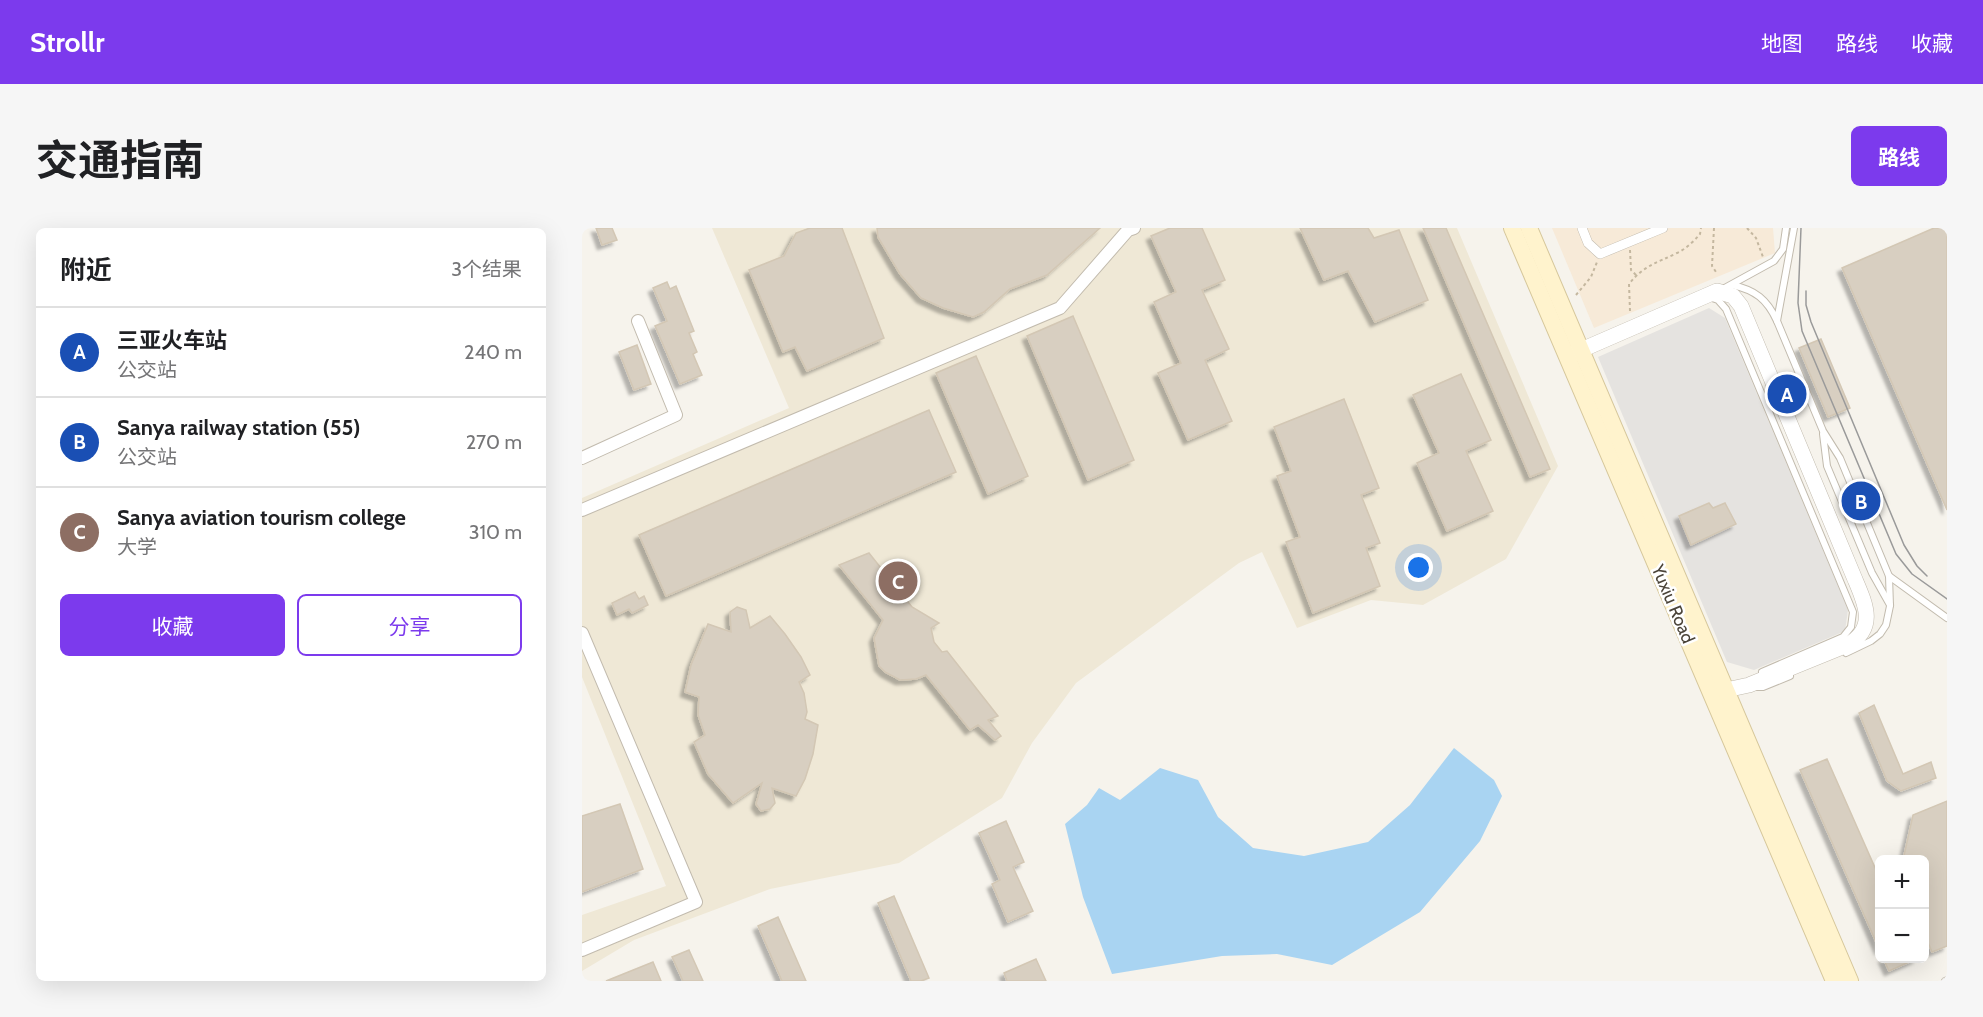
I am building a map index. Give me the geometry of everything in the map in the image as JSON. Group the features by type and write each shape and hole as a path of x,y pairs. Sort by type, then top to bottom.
{"main road":[{"name":"Yuxiu Road","path":"1512,228 1574,353 1719,692 1850,981"},
{"name":"Yuxiu Road","path":"1529,228 1574,353"},
{"name":"Yuxiu Road","path":"1719,692 1833,981"}],"street":[{"path":"582,510 1060,308 1128,230 1134,228"},
{"path":"1582,228 1588,243 1600,254 1663,228"},
{"path":"1574,353 1711,294 1734,296 1741,306 1866,611 1864,628 1856,640 1749,685 1719,692"},
{"path":"582,458 676,415 638,321"},
{"path":"582,633 696,902 582,950"}],"lane":[{"path":"1711,294 1732,285 1780,256 1785,243 1786,228"},
{"path":"1777,321 1794,228"},
{"path":"1732,285 1758,293 1771,308 1822,431 1840,458 1889,576 1890,606 1886,625 1880,634 1861,647 1766,686 1749,685"},
{"path":"1822,431 1827,466 1872,573 1890,606"},
{"path":"1889,576 1947,618"}],"path":[{"path":"1630,310 1629,284 1636,275 1650,264 1678,253 1700,234 1701,228"},
{"path":"1714,228 1712,266 1716,272"},
{"path":"1747,228 1756,238 1765,261"},
{"path":"1630,242 1631,270 1636,275"},
{"path":"1576,295 1591,277 1600,254"}],"shaded area":[{"path":"712,228 1457,228 1558,466 1506,559 1423,605 1371,600 1297,628 1262,552 1239,563 1076,683 1032,743 1002,798 899,863 770,889 634,940 582,971 582,915 666,886 582,677 582,498 789,408"},
{"path":"1552,228 1773,228 1775,253 1594,328"},
{"path":"1709,308 1725,318 1848,610 1845,631 1754,670 1727,662 1598,357"}],"water":[{"path":"1454,748 1494,780 1502,796 1480,841 1420,912 1332,965 1277,954 1222,956 1112,974 1083,897 1065,824 1087,805 1099,788 1120,800 1160,768 1198,780 1218,817 1253,848 1304,856 1368,842 1410,805"}],"building":[{"path":"596,228 612,228 617,240 602,245"},
{"path":"810,228 842,228 884,338 807,371 795,347 783,352 749,270 784,256 796,233"},
{"path":"877,228 1100,228 1047,275 1010,289 984,312 973,317 943,308 921,298 900,274 878,237"},
{"path":"1170,228 1202,228 1225,280 1202,290 1229,349 1205,360 1232,421 1188,440 1158,373 1181,363 1154,302 1176,292 1151,236"},
{"path":"1300,228 1368,228 1374,238 1399,230 1428,300 1375,322 1348,271 1324,280"},
{"path":"1423,228 1446,228 1550,469 1530,477"},
{"path":"1934,228 1947,228 1947,510 1842,268"},
{"path":"667,282 670,289 676,286 694,331 689,333 697,352 693,354 702,375 680,384 655,326 667,321 653,288"},
{"path":"1073,316 1134,460 1088,480 1027,336"},
{"path":"1821,339 1850,408 1828,417 1799,348"},
{"path":"637,345 651,384 634,390 619,352"},
{"path":"976,356 1028,476 988,494 936,373"},
{"path":"1461,374 1491,440 1466,451 1493,511 1447,531 1417,463 1439,453 1413,395"},
{"path":"1344,399 1379,488 1361,495 1380,543 1366,548 1380,586 1313,613 1286,542 1300,537 1277,476 1291,471 1274,427"},
{"path":"929,410 956,472 666,596 639,535"},
{"path":"1709,503 1713,508 1725,503 1736,524 1691,545 1679,516"},
{"path":"869,553 912,607 939,623 931,628 934,642 942,652 947,651 998,716 988,720 1001,736 995,740 978,725 970,730 926,675 916,679 900,680 879,666 874,638 883,620 839,565"},
{"path":"635,592 639,599 644,596 648,605 632,613 629,609 617,615 612,603"},
{"path":"737,607 746,610 750,628 770,616 801,657 810,675 799,682 804,693 807,712 805,719 818,725 813,754 805,779 796,796 772,788 775,803 770,809 761,811 756,804 762,783 733,803 708,774 694,742 705,735 698,715 699,697 685,692 691,665 708,624 731,632 730,612"},
{"path":"1874,705 1903,774 1931,762 1936,778 1901,791 1887,781 1859,713"},
{"path":"1827,759 1875,868 1875,940 1800,770"},
{"path":"1947,801 1947,946 1932,952 1929,945 1929,855 1904,855 1913,815"},
{"path":"620,804 643,869 582,892 582,816"},
{"path":"1006,821 1024,862 1013,867 1033,911 1008,922 992,884 1000,880 979,833"},
{"path":"894,896 929,978 921,981 911,981 878,903"},
{"path":"778,917 806,981 782,981 758,926"},
{"path":"689,950 703,981 683,981 672,957"},
{"path":"1036,959 1046,981 1007,981 1004,973"},
{"path":"653,962 661,981 606,981"},
{"path":"1885,963 1907,963 1889,971"}],"tram line":[{"path":"1801,228 1798,303 1802,331 1896,554 1912,574 1947,599"},
{"path":"1806,291 1806,305 1811,322 1904,545 1917,566 1927,576"}],"place":[{"name":"三亚火车站","path":"1787,394"},
{"name":"Sanya railway station (55)","path":"1861,501"},
{"name":"Sanya aviation tourism college","path":"898,581"}]}
